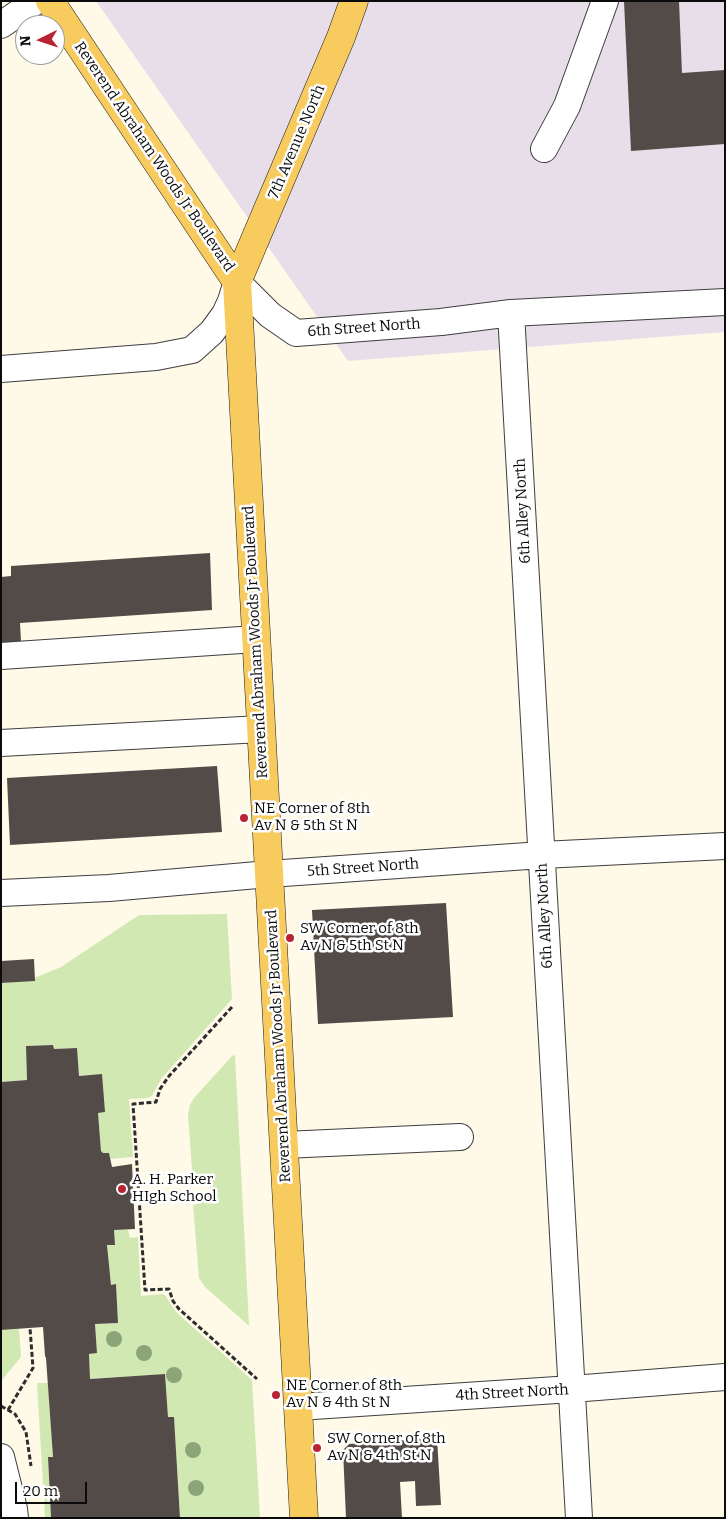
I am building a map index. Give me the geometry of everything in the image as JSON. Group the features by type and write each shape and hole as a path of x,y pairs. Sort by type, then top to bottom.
{"main road":[{"name":"Reverend Abraham Woods Jr Boulevard","path":"50,1 237,282 304,1518"},
{"name":"7th Avenue North","path":"237,282 341,37 354,1"}],"street":[{"path":"1,25 36,1"},
{"path":"544,149 567,106 605,1"},
{"path":"1,369 156,357 192,350 212,332 225,314 237,282"},
{"name":"6th Street North","path":"237,282 270,315 296,333 441,322 511,314 725,302"},
{"name":"6th Alley North","path":"511,314 579,1518"},
{"path":"1,656 256,639"},
{"path":"1,743 261,729"},
{"name":"5th Street North","path":"1,893 110,888 269,874 542,855 725,846"},
{"path":"284,1145 460,1137"},
{"name":"4th Street North","path":"298,1407 725,1377"},
{"path":"1,1457 15,1518"}],"path":[{"path":"232,1007 169,1076 160,1089 156,1102 134,1104 145,1290 169,1289 173,1301 179,1309 258,1380"},
{"path":"134,1197 139,1196"},
{"path":"8,1410 33,1368 30,1328"}],"shaded area":[{"path":"96,1 725,1 725,332 348,361"}],"green space":[{"path":"227,914 232,999 161,1079 152,1096 129,1099 133,1157 110,1159 109,1153 101,1151 98,1113 104,1112 102,1075 79,1076 76,1048 54,1049 53,1045 26,1046 27,1080 1,1082 1,983 34,978 61,967 139,915"},
{"path":"235,1055 249,1325 205,1287 199,1278 193,1205 198,1204 198,1200 211,1199 210,1185 197,1186 197,1182 193,1182 188,1115 194,1098"},
{"path":"126,1229 130,1238 138,1237 141,1296 165,1295 176,1312 252,1380 260,1518 180,1518 174,1417 168,1417 165,1374 90,1379 89,1354 97,1353 95,1324 118,1323 116,1285 111,1285 107,1245 115,1245 114,1230"},
{"path":"19,1329 21,1357 1,1381 1,1330"},
{"path":"37,1383 48,1383 53,1457 48,1457 51,1518 45,1518"}],"building":[{"path":"624,1 679,1 682,73 725,70 725,144 631,151"},
{"path":"210,553 212,610 20,623 21,641 1,643 1,577 11,576 11,566"},
{"path":"217,766 222,832 10,845 7,778"},
{"path":"446,903 453,1017 318,1024 312,910"},
{"path":"34,959 35,981 1,983 1,961"},
{"path":"53,1045 54,1049 77,1048 79,1076 102,1074 105,1112 98,1113 101,1151 109,1153 112,1167 132,1164 135,1229 114,1230 115,1245 107,1245 111,1285 116,1284 118,1323 95,1324 97,1353 89,1354 90,1379 165,1374 168,1417 174,1417 180,1518 51,1518 48,1457 53,1457 43,1327 1,1330 1,1082 27,1080 26,1046"},
{"path":"437,1438 441,1505 416,1506 415,1481 400,1482 402,1518 346,1518 343,1450 349,1444"}],"place":[{"name":"NE Corner of 8th Av N & 5th St N","path":"244,818"},
{"name":"SW Corner of 8th Av N & 5th St N","path":"290,938"},
{"name":"A. H. Parker HIgh School","path":"122,1189"},
{"name":"NE Corner of 8th Av N & 4th St N","path":"276,1395"},
{"name":"SW Corner of 8th Av N & 4th St N","path":"317,1448"}]}
